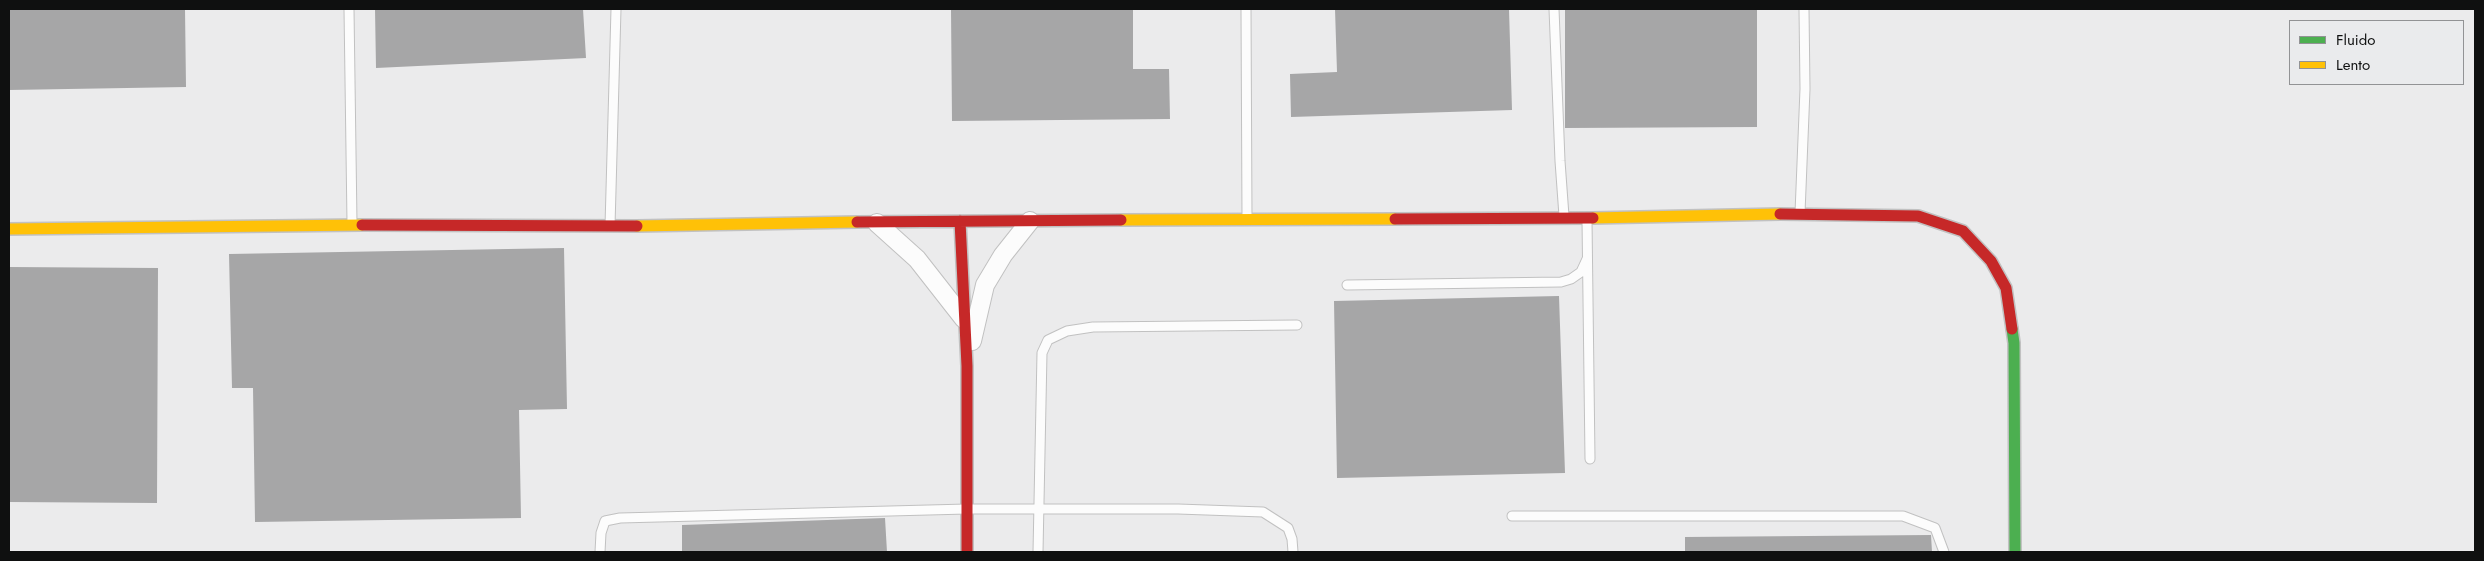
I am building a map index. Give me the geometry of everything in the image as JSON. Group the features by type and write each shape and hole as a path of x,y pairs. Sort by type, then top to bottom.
{"street":[{"path":"9,229 352,225 610,226 960,221 1565,218 1800,214 1918,216 1963,231 1991,261 2006,288 2014,342 2015,552"},
{"path":"960,221 967,366 967,552"},
{"path":"967,366 985,285 1004,255 1030,221"},
{"path":"877,223 917,259 964,319"}],"lane":[{"path":"349,9 352,225"},
{"path":"610,226 616,9"},
{"path":"1246,9 1247,219"},
{"path":"1554,9 1560,161 1565,218"},
{"path":"1800,214 1805,89 1804,9"},
{"path":"1587,217 1590,459"},
{"path":"1347,285 1561,282 1571,279 1581,272 1587,259"},
{"path":"1038,552 1042,353 1048,340 1066,331 1093,328 1297,325"},
{"path":"600,552 601,533 605,521 620,518 968,509 1178,509 1263,512 1288,528 1292,539 1293,552"},
{"path":"1512,516 1903,516 1935,528 1944,552"}],"building":[{"path":"9,9 185,9 186,87 9,90"},
{"path":"375,9 583,9 586,58 376,68"},
{"path":"951,9 1133,9 1133,69 1169,69 1170,119 952,121"},
{"path":"1335,9 1509,9 1512,110 1291,117 1290,74 1337,72"},
{"path":"1565,9 1757,9 1757,127 1565,128"},
{"path":"564,248 567,409 519,410 521,518 255,522 253,388 232,388 229,254"},
{"path":"9,267 158,268 157,503 9,502"},
{"path":"1559,296 1565,473 1337,478 1334,301"},
{"path":"885,518 887,552 682,552 682,525"},
{"path":"1931,535 1932,552 1685,552 1685,537"}],"traffic: fast":[{"path":"2012,329 2014,343 2015,552"}],"traffic: slow":[{"path":"1593,218 1780,214"},
{"path":"1121,220 1395,219"},
{"path":"637,226 857,222"},
{"path":"9,229 362,225"}],"traffic: jam":[{"path":"1780,214 1918,216 1963,231 1991,261 2006,288 2012,329"},
{"path":"1395,219 1593,218"},
{"path":"857,222 1121,220"},
{"path":"960,221 967,366 967,552"},
{"path":"362,225 637,226"}]}
